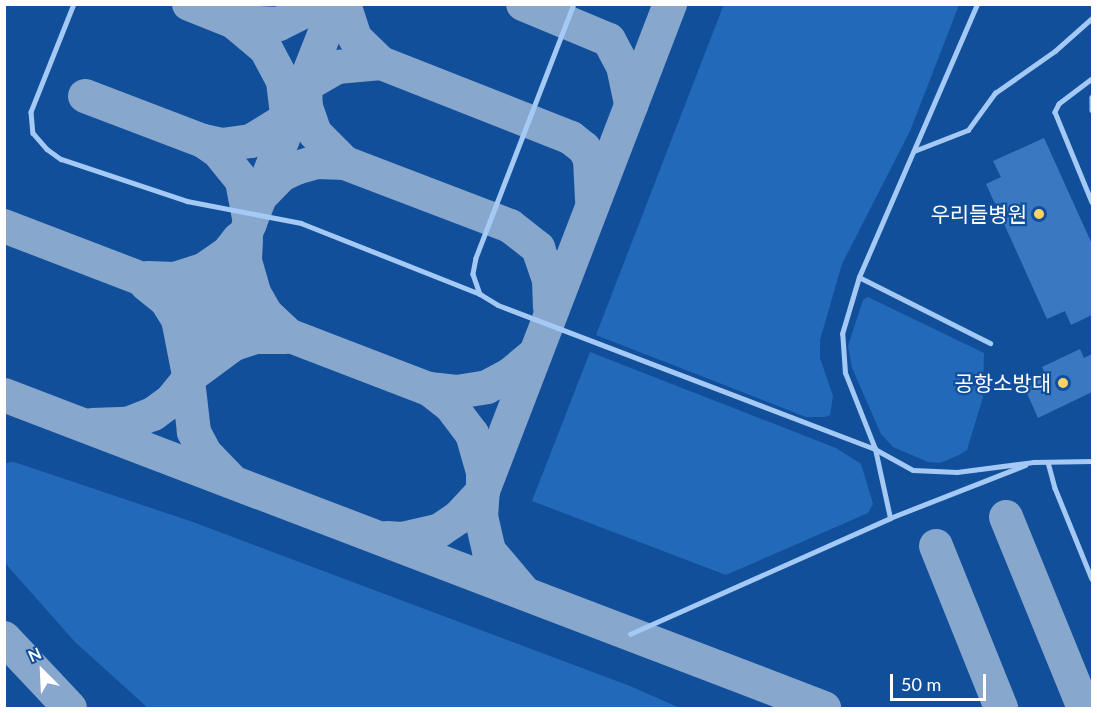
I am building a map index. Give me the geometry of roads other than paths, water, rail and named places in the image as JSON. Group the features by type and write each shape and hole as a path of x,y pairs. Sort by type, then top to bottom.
{"lane":[{"path":"74,4 31,112 33,133 47,149 61,159 187,201 301,223 480,294 498,305 874,449 928,474 1034,462 1092,461"},
{"path":"480,294 473,274 476,258 574,4"},
{"path":"890,518 874,449 852,399 840,348 859,277 977,4"},
{"path":"914,151 968,130 995,93 1054,51 1092,18"},
{"path":"1092,79 1059,104 1055,112 1092,202"},
{"path":"1092,97 1092,110"},
{"path":"859,277 990,343"},
{"path":"630,634 890,518 1034,462"},
{"path":"1048,462 1054,488 1092,579"}],"place":[{"name":"우리들병원","path":"1039,214"},
{"name":"공항소방대","path":"1063,383"}]}
